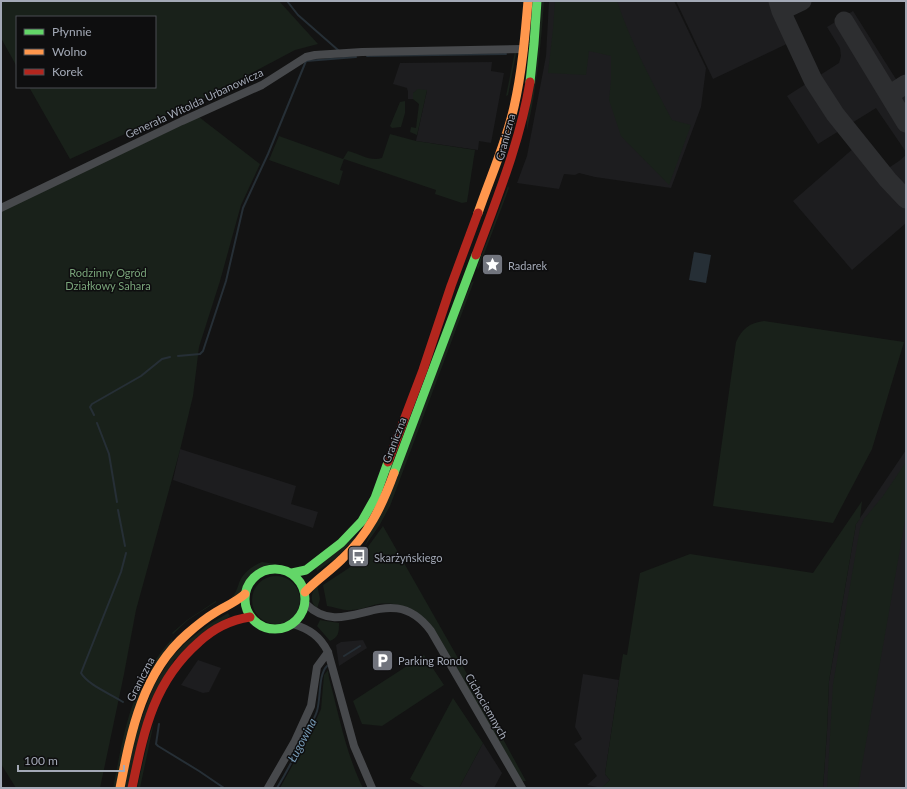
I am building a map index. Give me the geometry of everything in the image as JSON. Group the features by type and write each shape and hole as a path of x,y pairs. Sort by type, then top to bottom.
{"main road":[{"name":"Graniczna","path":"292,573 306,570 341,543 357,527 371,507 423,370 504,141 516,96 524,49 528,1"},
{"name":"Graniczna","path":"305,592 353,549 364,537 376,518 386,495 508,170 521,127 532,66 537,1"},
{"path":"458,268 470,273"},
{"path":"268,569 284,570 292,573 300,580 305,592 306,604 302,615 293,624 282,629 270,630 258,625 250,617 246,607 245,594 249,583 257,574 268,569"},
{"name":"Graniczna","path":"120,788 135,719 146,689 159,666 186,635 215,613 233,604 245,594"},
{"name":"Graniczna","path":"132,788 143,737 150,714 158,692 173,667 194,645 216,628 234,619 250,617"}],"street":[{"name":"Generała Witolda Urbanowicza","path":"1,208 182,121 262,85 306,57 362,52 524,49"},
{"name":"Cichociemnych","path":"306,604 317,613 331,617 346,617 377,608 390,607 406,611 423,621 431,631 522,788"},
{"path":"293,624 312,632 323,643 328,652 354,746 372,788"},
{"path":"268,788 295,741 311,706 317,667 328,652"}],"shaded area":[{"path":"549,1 674,1 706,68 701,107 671,188 595,177 579,173 575,175 564,174 559,189 517,183 527,156 546,56"},
{"path":"676,1 782,1 797,39 713,79"},
{"path":"853,11 906,95 906,152 876,108 818,144 787,96 839,63 841,56 840,48 827,27"},
{"path":"492,62 491,71 504,73 491,143 479,141 478,150 416,141 427,90 413,93 413,99 408,99 407,88 393,84 400,63"},
{"path":"855,147 878,175 906,155 906,223 852,270 793,201"},
{"path":"694,252 711,255 706,283 689,280"},
{"path":"180,449 296,486 291,504 318,512 313,528 173,480"},
{"path":"906,450 906,788 823,788 829,681 856,524"},
{"path":"363,640 367,648 339,666 336,645 341,642"},
{"path":"198,660 221,668 209,692 203,693 181,685"},
{"path":"583,674 619,680 605,774 610,780 602,788 587,785 597,776 574,744 582,739 575,727"},
{"path":"483,743 502,773 494,788 459,788"}],"green space":[{"path":"1,1 279,1 318,44 295,50 206,97 70,159 30,88 156,88 156,16 16,16 16,65 1,38"},
{"path":"542,1 544,1 538,66 527,130 527,119"},
{"path":"555,1 617,1 635,47 672,120 691,125 669,185 621,136 609,100 611,56 589,51 586,75 548,73"},
{"path":"515,51 516,54 508,95 506,96"},
{"path":"418,89 427,90 417,135 410,132 411,127 416,128 419,104 413,99 413,93"},
{"path":"405,101 405,113 401,127 392,128 390,126 400,102"},
{"name":"Rodzinny Ogród Działkowy Sahara","path":"199,117 260,164 241,205 220,281 199,347 193,396 180,450 136,610 100,788 16,788 1,764 1,211"},
{"path":"390,134 416,141 475,150 467,202 462,203 435,194 436,190 344,159 340,170 343,171 339,185 269,160 279,136 343,159 348,151 378,159 382,158"},
{"path":"508,186 509,188 478,270 477,267"},
{"path":"474,281 390,506 379,526 365,546 471,283"},
{"path":"764,321 904,342 872,449 833,523 713,506 736,342 747,327 754,323"},
{"path":"906,462 906,515 858,788 827,788 833,684 860,528 864,519 883,496"},
{"path":"862,501 860,519 856,524 829,681 823,788 598,788 602,787 610,780 605,774 623,654 627,655 640,573 690,554 813,573"},
{"path":"383,526 526,781 522,781 436,632 425,619 412,609 396,604 378,604 348,610 327,606 323,585 352,566 359,559"},
{"path":"357,535 358,536 336,558 317,571 316,568"},
{"path":"262,562 275,564 263,567 253,572 246,581 241,593 231,598 245,573"},
{"path":"271,576 281,576 293,583 300,595 300,605 293,617 281,624 271,624 263,620 256,613 252,605 252,595 256,587 263,580"},
{"path":"317,584 320,599 317,609 314,606 312,597 313,591"},
{"path":"216,601 188,620 173,634 172,633 187,620"},
{"path":"228,613 230,616 174,660 128,788 124,788 135,736 154,685 171,658 185,643 208,625"},
{"path":"320,620 339,623 339,632 335,638 330,641 317,626"},
{"path":"172,639 173,642 164,651 115,788 113,788 121,746 131,709 138,691 158,656"},
{"path":"424,655 444,685 382,726 362,724 353,701"},
{"path":"328,670 347,748 363,788 280,788 309,735 321,709 324,675"},
{"path":"453,698 483,743 459,788 426,788 410,779"},
{"path":"154,722 140,788 137,788 148,740"}],"waterway":[{"path":"287,1 298,15 338,50"},
{"path":"367,56 506,54"},
{"path":"178,356 200,354 203,351 226,281 243,208 268,154 306,61 356,57"},
{"path":"94,415 90,407 92,404 141,376 162,359 170,357"},
{"path":"97,423 109,454 117,502"},
{"path":"118,510 125,546"},
{"path":"123,702 94,685 81,673 121,572 126,553"},
{"path":"344,656 360,646"},
{"name":"Ługowina","path":"277,788 289,768 315,716 318,706 322,675 327,666"},
{"path":"159,724 156,744 158,746 224,788"}],"taxiway":[{"path":"778,1 781,11 813,80 835,114 888,180 906,199"},
{"path":"781,11 802,1"},
{"path":"844,21 906,123"},
{"path":"889,95 906,84"}],"traffic: fast":[{"path":"530,82 537,1"},
{"path":"394,473 476,255"},
{"path":"292,573 306,570 341,543 362,521 375,498 388,462"},
{"path":"269,569 281,569 297,577 303,587 305,599 303,611 297,621 281,629 269,629 253,621 245,605 245,593 253,577 269,569"}],"traffic: slow":[{"path":"478,213 511,120 521,67 528,1"},
{"path":"305,592 333,568 351,550 367,530 379,508 394,473"},
{"path":"120,788 134,725 149,685 159,667 172,650 194,628 212,614 235,602 245,594"}],"traffic: jam":[{"path":"476,255 514,148 526,104 530,82"},
{"path":"388,462 423,370 451,286 478,213"},
{"path":"132,788 146,727 161,691 171,674 183,657 210,633 223,625 250,617"}],"place":[{"name":"Radarek","path":"493,265"},
{"name":"Skarżyńskiego","path":"359,557"},
{"name":"Parking Rondo","path":"382,660"}]}
